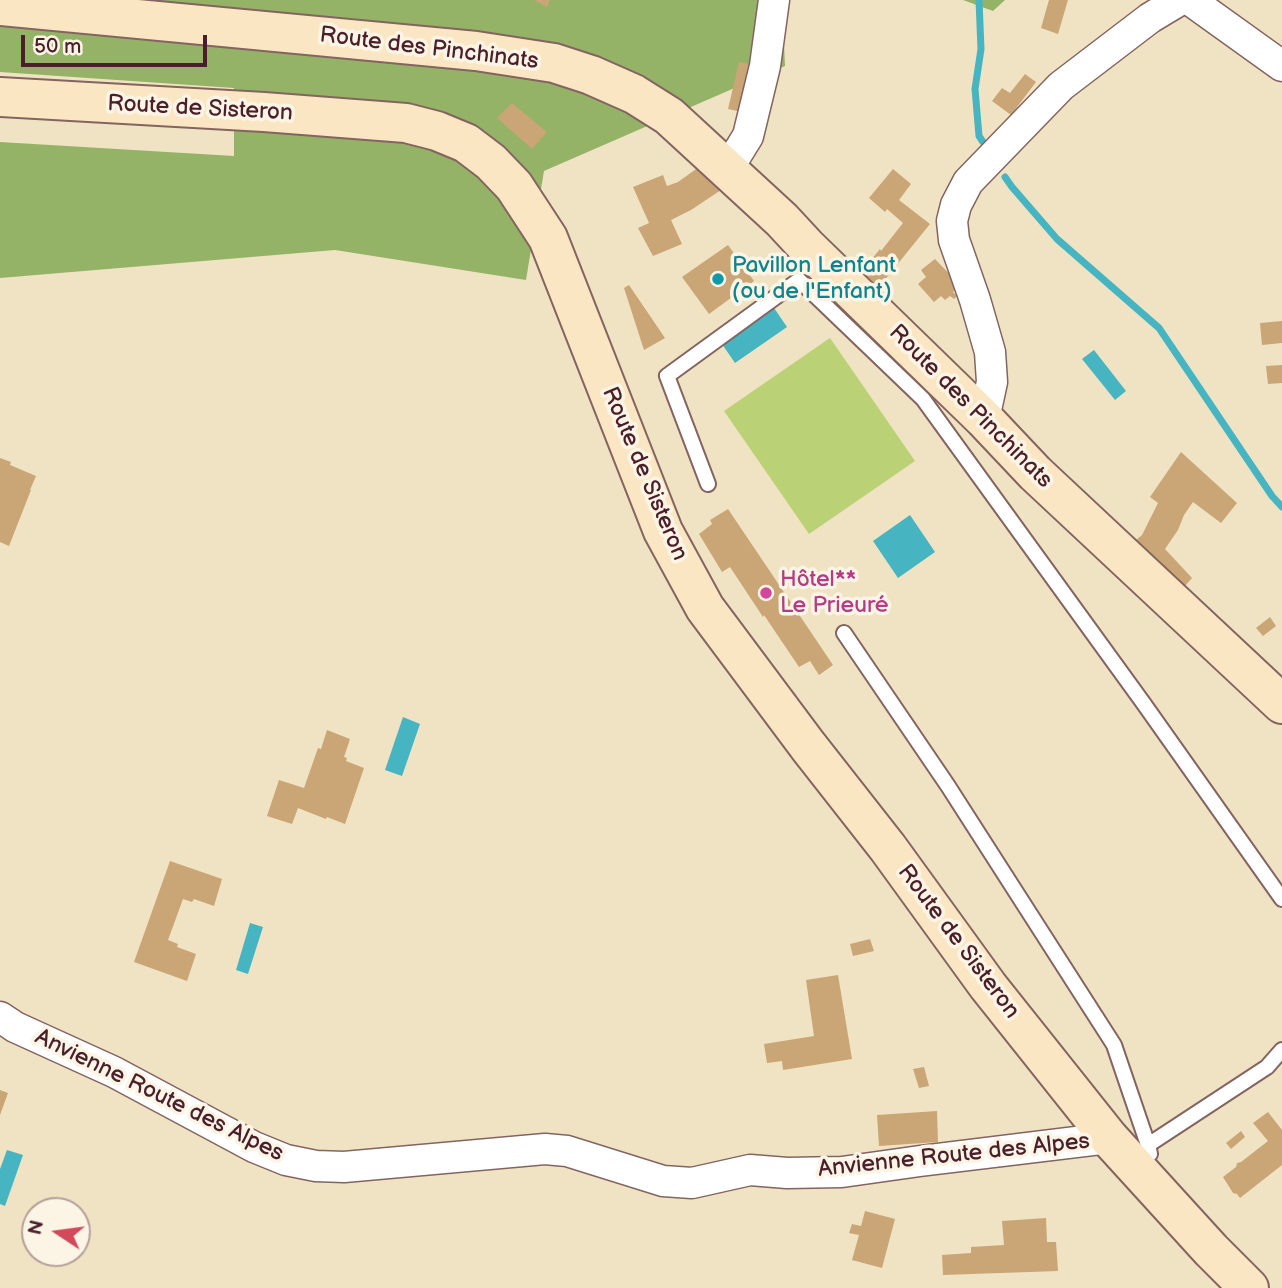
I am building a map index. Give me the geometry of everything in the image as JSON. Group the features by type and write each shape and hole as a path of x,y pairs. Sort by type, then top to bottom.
{"main road":[{"name":"Route des Pinchinats","path":"0,6 476,51 554,63 591,75 634,94 669,116 782,220 984,419 1035,473 1282,704"},
{"name":"Route de Sisteron","path":"0,97 405,122 466,143 491,162 514,186 548,239 663,531 705,608 888,848 988,986 1109,1138 1249,1288"}],"street":[{"path":"727,170 748,136 765,66 774,0"},
{"path":"984,419 992,382 990,352 954,240 952,221 956,205 968,183 1061,86 1150,18 1181,0"},
{"path":"1189,0 1282,66"},
{"name":"Anvienne Route des Alpes","path":"0,1017 15,1027 114,1072 254,1147 286,1160 316,1166 344,1167 545,1149 567,1151 663,1181 692,1182 750,1170 787,1173 842,1172 1109,1138"}],"lane":[{"path":"708,485 667,376 799,280 923,399 1282,900"},
{"path":"844,633 948,786 1114,1045 1148,1146 1155,1187"},
{"path":"1148,1146 1267,1067 1282,1051"}],"green space":[{"path":"0,0 782,0 785,66 544,171 526,280 335,250 0,278 0,142 234,156 234,88 0,72"},
{"path":"963,0 1005,0 993,11"},
{"path":"830,338 915,461 809,534 724,411"}],"water":[{"path":"772,305 787,327 735,363 720,341"},
{"path":"1094,350 1126,391 1115,400 1082,359"},
{"path":"910,515 935,552 898,578 873,541"},
{"path":"403,717 420,724 402,776 385,770"},
{"path":"250,923 263,927 248,974 236,970"},
{"path":"7,1150 23,1155 5,1206 0,1204 0,1169"}],"building":[{"path":"534,0 550,0 547,7"},
{"path":"1049,0 1068,0 1058,34 1041,28"},
{"path":"739,62 754,65 742,112 728,109"},
{"path":"1025,74 1036,82 1011,115 992,101 1002,88 1010,93"},
{"path":"512,103 547,132 532,149 497,118"},
{"path":"699,167 721,190 671,220 682,244 653,256 638,228 649,223 633,187 663,175 667,186 678,182"},
{"path":"893,169 911,184 899,200 930,224 875,292 857,277 903,223 869,198"},
{"name":"Pavillon Lenfant (ou de l'Enfant)","path":"728,245 754,281 709,314 682,277"},
{"path":"935,259 960,285 953,292 957,296 954,299 950,296 945,300 941,296 934,302 918,284 926,277 921,270"},
{"path":"629,285 665,338 644,350 624,288"},
{"path":"1282,321 1282,343 1262,345 1260,323"},
{"path":"1282,365 1282,383 1268,384 1266,366"},
{"path":"1181,452 1237,503 1221,523 1193,502 1184,515 1165,549 1192,578 1178,594 1130,545 1142,535 1158,503 1150,497"},
{"path":"0,458 36,476 9,546 0,542"},
{"name":"Hôtel** Le Prieuré","path":"728,509 833,665 819,675 810,661 799,667 730,567 722,572 699,534 712,524 710,520"},
{"path":"1270,617 1276,626 1263,636 1256,628"},
{"path":"327,730 350,739 344,757 347,758 346,761 364,768 345,824 298,808 292,824 267,816 279,780 304,788"},
{"path":"170,861 222,879 214,906 194,899 192,902 183,899 168,940 178,944 177,947 196,954 187,981 134,962"},
{"path":"870,939 874,951 853,956 850,944"},
{"path":"838,975 852,1059 783,1070 782,1061 767,1063 764,1044 814,1036 806,980"},
{"path":"924,1067 929,1086 919,1088 913,1069"},
{"path":"0,1090 8,1093 0,1115"},
{"path":"937,1111 938,1142 879,1146 877,1115"},
{"path":"1268,1112 1282,1130 1282,1165 1240,1198 1233,1193 1223,1177 1236,1167 1237,1163 1268,1141 1253,1123"},
{"path":"1241,1131 1245,1137 1231,1149 1226,1143"},
{"path":"865,1211 895,1219 882,1268 852,1260 859,1235 849,1233 852,1224 861,1226"},
{"path":"1046,1218 1047,1242 1056,1242 1058,1271 943,1275 942,1255 971,1253 971,1247 1004,1245 1002,1221"}],"waterway":[{"path":"979,0 981,49 975,89 979,136 983,142"},
{"path":"1005,177 1057,239 1159,328 1282,507"}],"place":[{"name":"Pavillon Lenfant (ou de l'Enfant)","path":"718,279"},
{"name":"Hôtel** Le Prieuré","path":"766,593"}]}
